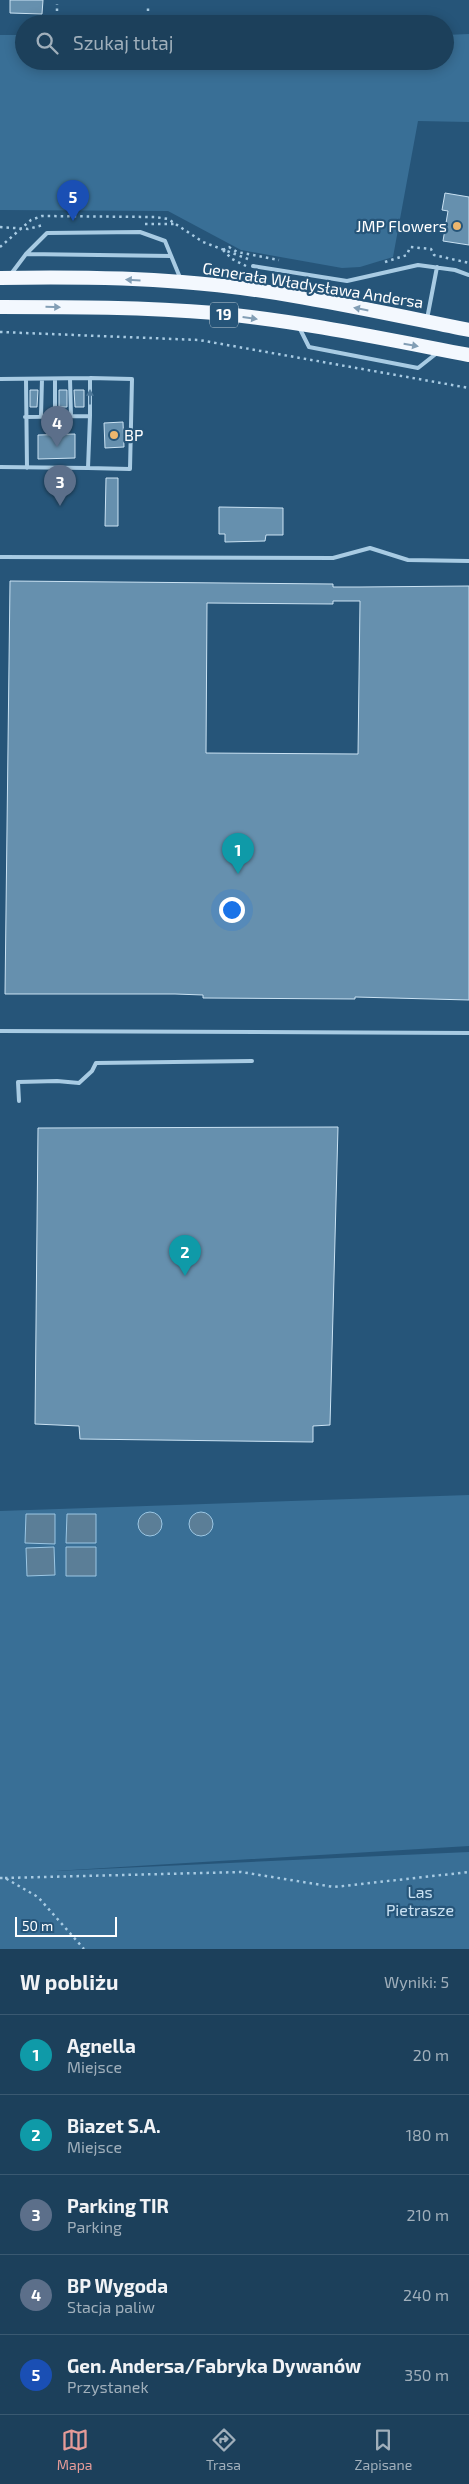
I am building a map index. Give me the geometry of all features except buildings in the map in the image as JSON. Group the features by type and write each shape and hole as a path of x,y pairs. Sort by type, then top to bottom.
{"highway":[{"name":"Generała Władysława Andersa","path":"4,278 86,278 182,282 247,289 469,330"},
{"name":"19","path":"2,308 132,308 217,314 298,325 469,355"}],"lane":[{"path":"4,278 47,233 140,232 165,241 182,282"},
{"path":"26,254 171,256"},
{"path":"253,266 348,281 409,266 437,267 469,275"},
{"path":"426,321 437,267"},
{"path":"298,325 309,347 418,368 442,350"},
{"path":"88,468 90,378"},
{"path":"0,379 132,379 130,469 0,467"},
{"path":"41,416 42,379"},
{"path":"55,379 55,416"},
{"path":"70,379 71,416"},
{"path":"26,380 26,468"},
{"path":"25,417 90,416"},
{"path":"59,487 60,468"},
{"path":"0,557 333,558 370,548 408,560 469,561"},
{"path":"0,1031 469,1033"},
{"path":"19,1101 18,1082 57,1081 80,1083 92,1071 96,1063 252,1061"}],"path":[{"path":"57,15 58,4"},
{"path":"148,5 148,15"},
{"path":"0,246 31,220 42,216 155,217 168,219 203,242 249,260 253,266"},
{"path":"0,227 21,228"},
{"path":"223,250 229,247 237,252 287,262"},
{"path":"379,264 407,255 410,247 431,250 434,255 469,263"},
{"path":"223,250 244,266 253,266"},
{"path":"0,332 199,340 469,388"},
{"path":"0,1878 241,1872 334,1887 469,1872"},
{"path":"5,1878 38,1897 84,1949"}],"green space":[{"path":"469,34 469,122 418,121 393,257 360,267 342,268 241,250 168,211 0,210 0,35 15,35 15,70 454,70 454,35"},
{"name":"Las Pietrasze","path":"469,1495 469,1846 55,1871 469,1852 469,1949 0,1949 0,1511"}],"shaded area":[{"path":"150,1512 158,1516 162,1524 158,1532 150,1536 142,1532 138,1524 142,1516"},
{"path":"201,1512 206,1513 212,1519 212,1529 206,1535 201,1536 196,1535 190,1529 189,1524 190,1519 196,1513"},
{"path":"26,1514 55,1514 55,1544 25,1543"},
{"path":"67,1514 96,1514 96,1543 66,1543"},
{"path":"54,1547 55,1575 27,1576 26,1548"},
{"path":"66,1547 96,1547 96,1576 66,1576"}],"place":[{"name":"Gen. Andersa/Fabryka Dywanów","path":"73,221"},
{"name":"JMP Flowers","path":"457,226"},
{"name":"BP","path":"114,435"},
{"name":"BP Wygoda","path":"57,447"},
{"name":"Parking TIR","path":"60,506"},
{"name":"Agnella","path":"238,874"},
{"name":"Biazet S.A.","path":"185,1276"}]}
